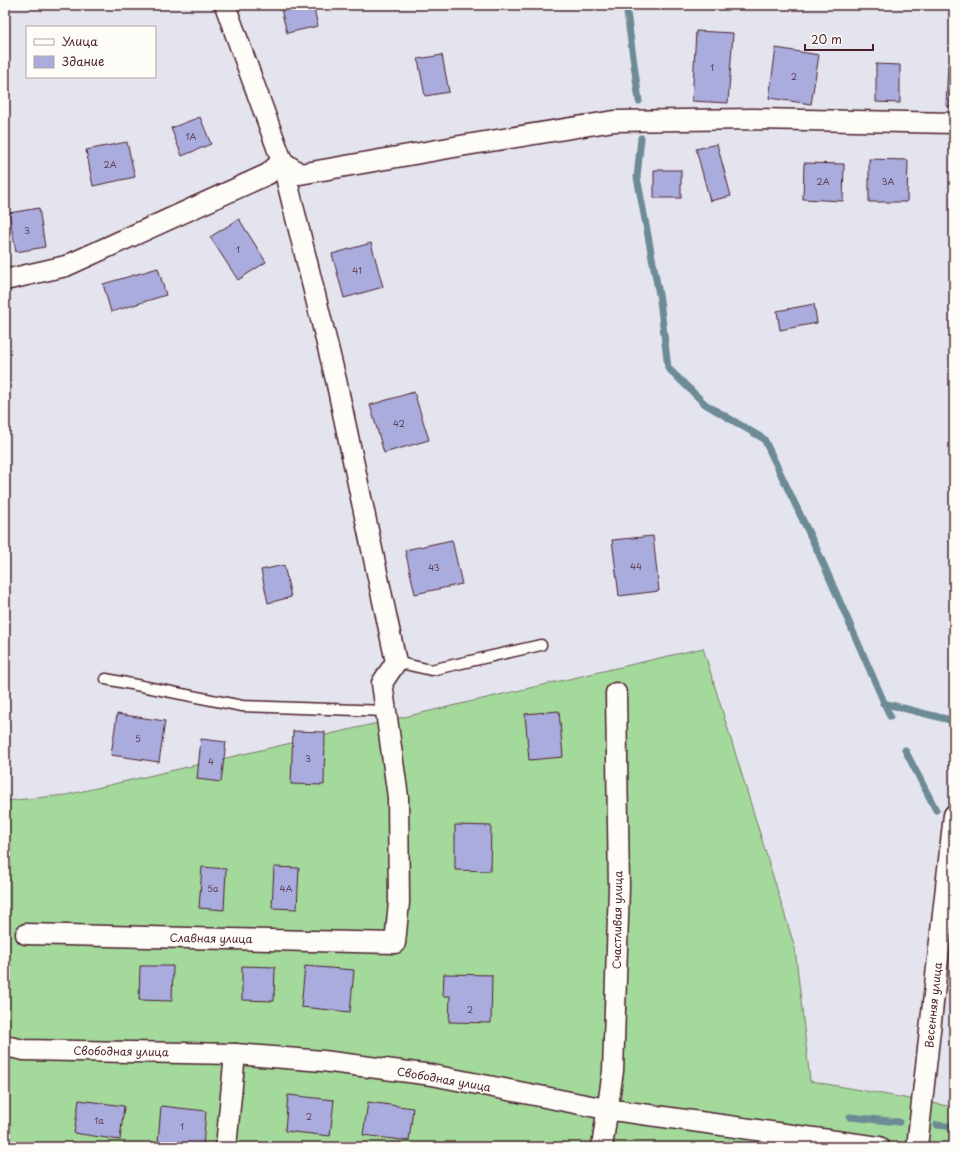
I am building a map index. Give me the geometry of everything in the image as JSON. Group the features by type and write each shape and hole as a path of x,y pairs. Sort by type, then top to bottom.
{"street":[{"path":"225,5 282,161 336,380 396,662"},
{"path":"282,161 300,174 614,121 752,119 954,123"},
{"path":"5,280 66,266 268,174 282,161"},
{"name":"Счастливая улица","path":"602,1147 606,1109 613,1071 619,887 616,693"},
{"name":"Славная улица","path":"26,934 395,943 399,902 398,797 386,711"},
{"name":"Весенняя улица","path":"917,1147 954,815"},
{"name":"Свободная улица","path":"5,1046 24,1050 235,1054 324,1061 432,1075 606,1109 879,1147"},
{"path":"226,1147 235,1054"}],"lane":[{"path":"106,679 242,706 386,711 382,683 396,662 431,670 541,645"}],"green space":[{"path":"703,648 795,948 810,1081 954,1107 954,1147 5,1147 5,801 66,795"}],"building":[{"path":"280,5 313,5 318,26 287,33"},
{"path":"696,31 733,33 728,103 692,101"},
{"path":"776,48 819,55 811,104 769,98"},
{"path":"442,55 449,92 425,96 418,59"},
{"path":"876,64 900,65 900,103 876,102"},
{"path":"948,64 954,64 954,107 946,106"},
{"path":"200,117 211,144 182,156 171,128"},
{"path":"127,142 135,177 93,186 86,150"},
{"path":"717,144 731,196 710,201 696,149"},
{"path":"869,159 908,160 907,202 869,202"},
{"path":"804,163 844,164 843,201 803,199"},
{"path":"654,170 681,170 681,198 654,198"},
{"path":"39,208 45,247 16,252 9,213"},
{"path":"239,219 266,262 238,280 210,237"},
{"path":"371,243 383,287 344,298 332,254"},
{"path":"158,268 166,295 111,312 103,284"},
{"path":"814,304 817,323 780,330 777,311"},
{"path":"414,392 429,440 384,453 370,405"},
{"path":"653,536 659,591 619,596 612,540"},
{"path":"452,540 462,584 415,594 405,550"},
{"path":"284,565 291,597 268,603 261,570"},
{"path":"559,711 563,757 529,760 525,714"},
{"path":"117,714 165,721 159,762 111,755"},
{"path":"293,731 325,732 324,785 291,784"},
{"path":"201,739 226,742 221,782 197,779"},
{"path":"455,825 491,826 490,871 455,870"},
{"path":"202,867 226,869 224,910 199,908"},
{"path":"274,867 299,868 297,909 272,908"},
{"path":"140,966 173,966 172,1001 139,1000"},
{"path":"242,966 275,967 274,1001 242,1000"},
{"path":"305,966 354,970 350,1012 301,1007"},
{"path":"444,974 492,975 491,1023 449,1022 450,996 443,996"},
{"path":"288,1095 334,1100 330,1136 285,1131"},
{"path":"79,1100 124,1106 120,1140 74,1133"},
{"path":"368,1102 413,1108 409,1141 363,1135"},
{"path":"161,1106 206,1111 203,1146 158,1142"}],"waterway":[{"path":"626,5 639,101"},
{"path":"641,138 637,177 660,300 668,368 705,404 764,439 819,554 890,716"},
{"path":"883,703 950,720"},
{"path":"905,750 936,810"},
{"path":"850,1117 899,1122"},
{"path":"937,1125 954,1127"}]}
